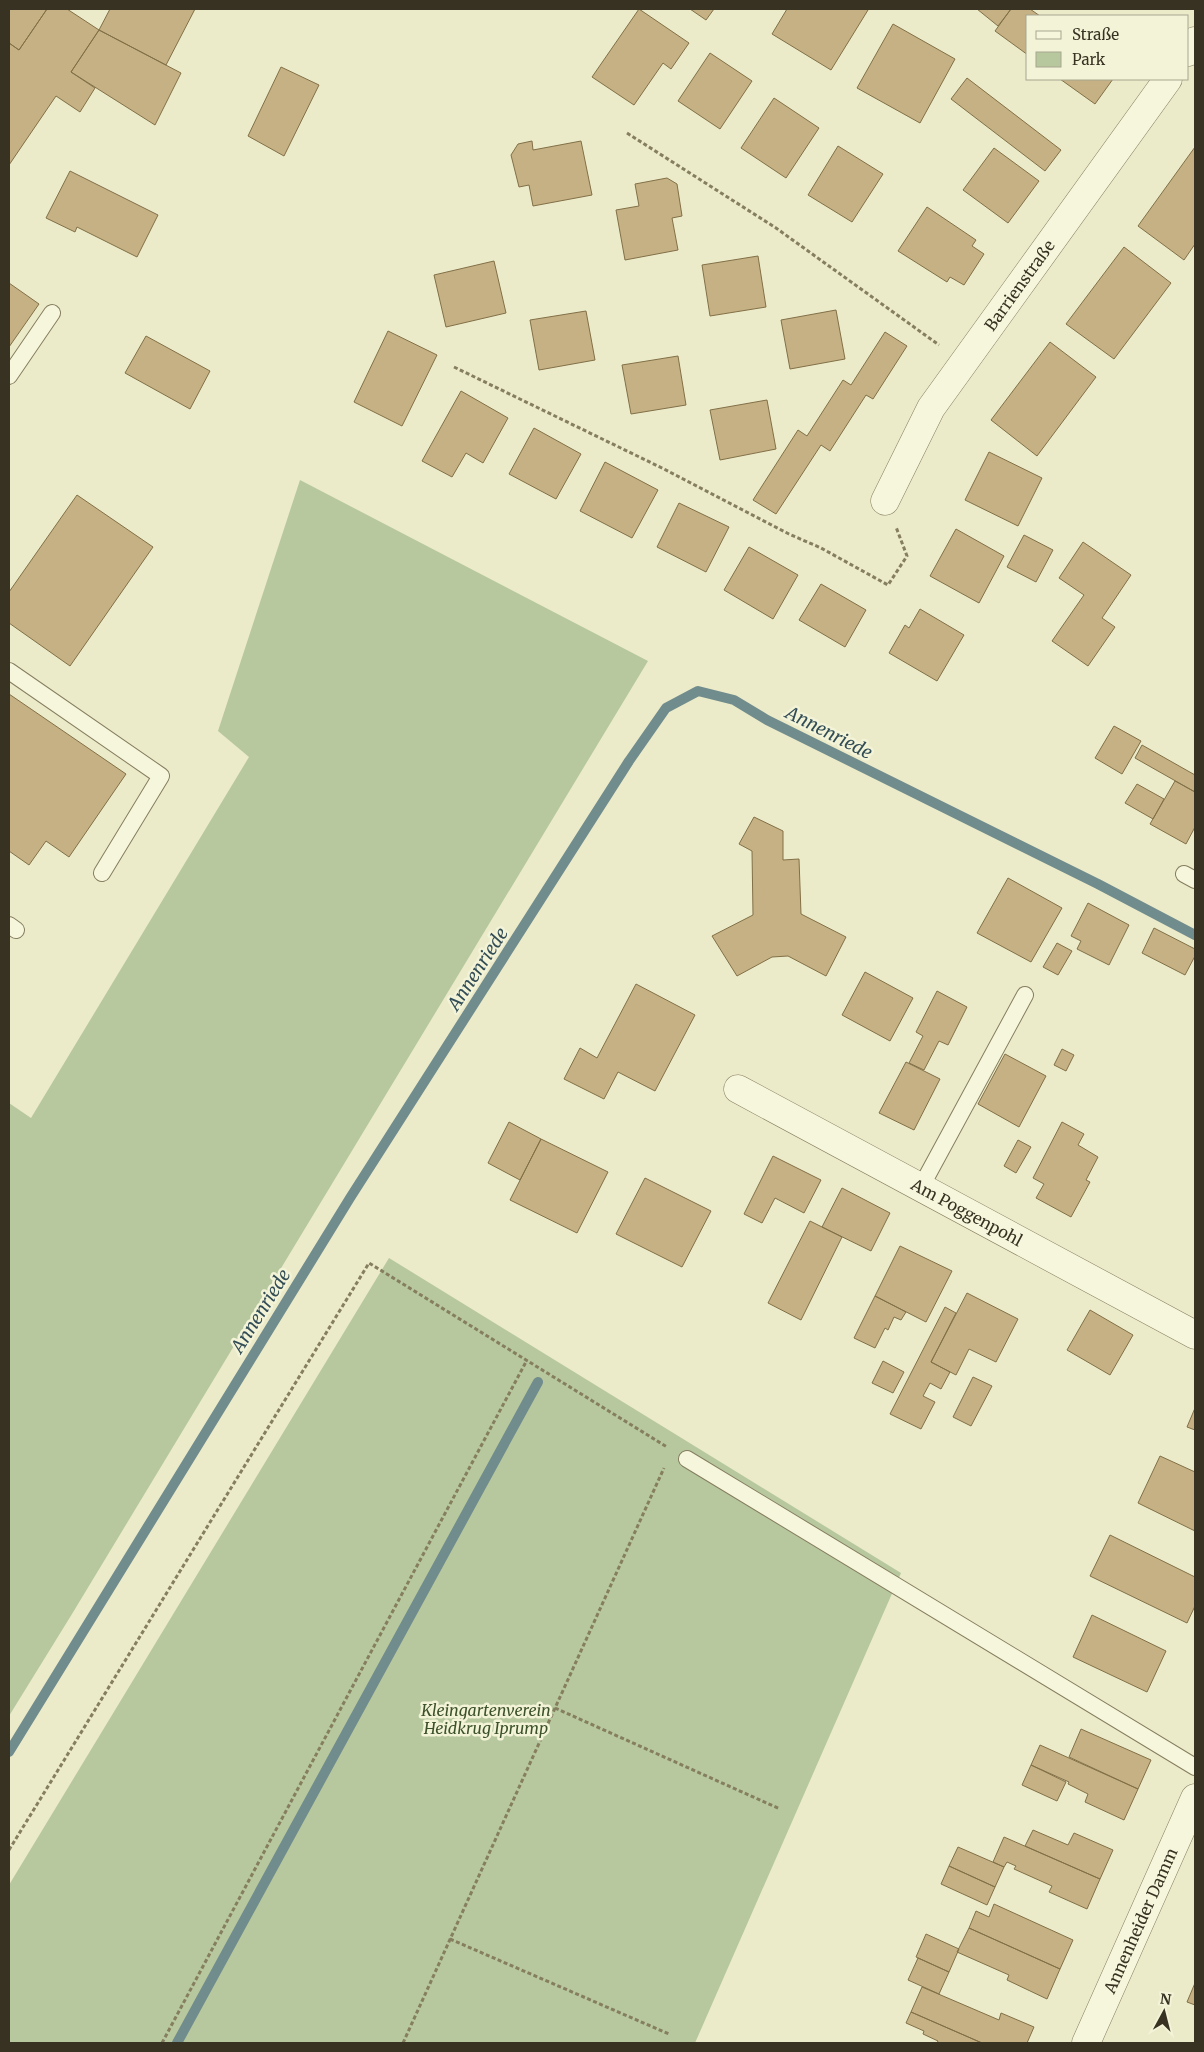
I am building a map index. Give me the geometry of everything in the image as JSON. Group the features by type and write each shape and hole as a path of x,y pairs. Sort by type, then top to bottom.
{"street":[{"name":"Barrienstraße","path":"885,501 931,408 1167,80"},
{"name":"Am Poggenpohl","path":"738,1088 1195,1336"},
{"name":"Annenheider Damm","path":"1086,2043 1195,1798"}],"lane":[{"path":"9,376 52,314"},
{"path":"9,671 161,776 102,873"},
{"path":"921,1187 1025,995"},
{"path":"687,1460 1195,1767"}],"path":[{"path":"627,133 776,228 964,362"},
{"path":"454,367 662,468 789,534 821,548 888,585 907,556 885,501"},
{"path":"9,1850 369,1262 687,1460"},
{"path":"162,2043 526,1360"},
{"path":"403,2043 672,1450"},
{"path":"555,1708 780,1809"},
{"path":"450,1939 670,2034"}],"green space":[{"path":"300,480 648,661 9,1716 9,1103 31,1118 249,757 218,731"},
{"name":"Kleingartenverein Heidkrug Iprump","path":"389,1258 901,1573 695,2043 9,2043 9,1885"}],"building":[{"path":"9,9 47,9 19,50 9,43"},
{"path":"47,9 67,9 99,30 71,72 95,88 80,112 56,96 9,165 9,43 19,50"},
{"path":"110,9 195,9 166,65 99,30"},
{"path":"639,9 689,43 671,69 663,63 634,105 592,77"},
{"path":"690,9 714,9 706,20"},
{"path":"787,9 868,10 831,70 772,34"},
{"path":"977,9 1011,9 998,26"},
{"path":"1011,9 1030,9 1039,15 1026,15 1026,54 995,31"},
{"path":"893,24 955,59 920,123 857,88"},
{"path":"99,30 181,73 155,125 71,72"},
{"path":"710,53 752,81 720,129 678,101"},
{"path":"281,67 319,85 284,156 248,136"},
{"path":"967,78 1061,150 1045,171 951,99"},
{"path":"1061,80 1112,80 1095,104"},
{"path":"774,98 819,128 786,178 741,148"},
{"path":"532,141 533,150 581,141 592,195 533,206 529,185 519,187 511,155 518,144"},
{"path":"838,146 883,174 852,222 808,195"},
{"path":"1195,147 1195,244 1184,260 1138,226"},
{"path":"994,148 1039,181 1008,223 963,190"},
{"path":"70,171 158,215 137,257 77,227 75,232 46,218"},
{"path":"667,178 677,184 682,216 672,218 678,250 625,260 616,210 639,206 635,184"},
{"path":"927,207 976,240 972,246 984,254 964,285 950,277 947,282 898,251"},
{"path":"1124,247 1171,283 1114,359 1066,324"},
{"path":"758,256 766,307 710,316 702,265"},
{"path":"494,261 506,313 446,327 434,275"},
{"path":"9,283 39,304 9,347"},
{"path":"836,310 845,359 790,369 781,320"},
{"path":"586,311 595,360 539,370 530,320"},
{"path":"388,331 437,355 402,426 354,402"},
{"path":"885,332 907,346 873,399 866,395 830,451 821,445 776,514 753,500 798,430 807,436 843,380 851,385"},
{"path":"146,336 210,371 190,409 125,373"},
{"path":"1050,342 1096,377 1037,456 991,420"},
{"path":"678,356 686,405 631,414 622,365"},
{"path":"461,391 508,418 483,463 466,453 452,477 422,461"},
{"path":"767,400 776,449 720,460 710,410"},
{"path":"534,428 581,454 556,499 509,474"},
{"path":"989,452 1042,478 1018,526 965,500"},
{"path":"605,462 658,490 632,538 580,511"},
{"path":"77,495 153,547 70,666 9,623 9,592"},
{"path":"679,503 729,527 706,572 657,547"},
{"path":"956,529 1004,556 979,603 930,576"},
{"path":"1024,535 1053,550 1036,582 1007,567"},
{"path":"1083,542 1131,575 1102,618 1115,627 1088,666 1052,641 1084,595 1059,578"},
{"path":"749,547 798,575 773,619 724,590"},
{"path":"821,584 866,610 845,647 799,620"},
{"path":"920,609 964,635 937,681 889,653 905,625 909,628"},
{"path":"9,694 126,774 69,857 46,841 29,865 9,851"},
{"path":"1114,726 1141,741 1122,774 1095,758"},
{"path":"1142,745 1195,775 1195,792 1135,758"},
{"path":"1175,781 1195,792 1195,827 1186,844 1150,824"},
{"path":"1137,784 1164,799 1153,819 1125,803"},
{"path":"754,817 783,831 783,860 799,859 801,914 846,937 826,976 788,956 772,957 737,976 712,936 753,915 752,851 739,844"},
{"path":"1008,878 1062,908 1031,962 977,933"},
{"path":"1088,903 1129,925 1109,965 1077,949 1081,941 1071,936"},
{"path":"1154,928 1195,949 1195,956 1185,975 1142,953"},
{"path":"1057,943 1072,951 1058,975 1043,967"},
{"path":"865,972 913,998 890,1041 842,1015"},
{"path":"636,984 695,1015 655,1091 618,1072 604,1099 564,1079 580,1048 597,1058"},
{"path":"937,991 967,1007 948,1045 939,1041 924,1070 909,1063 923,1036 916,1032"},
{"path":"1062,1049 1074,1055 1066,1071 1054,1065"},
{"path":"1005,1054 1046,1076 1019,1127 978,1104"},
{"path":"906,1062 940,1079 914,1130 879,1113"},
{"path":"509,1122 541,1139 520,1180 488,1163"},
{"path":"1062,1122 1084,1134 1078,1145 1098,1157 1086,1180 1090,1182 1071,1217 1036,1198 1044,1184 1033,1178"},
{"path":"541,1139 608,1172 577,1233 510,1200"},
{"path":"1018,1140 1031,1147 1016,1173 1004,1166"},
{"path":"773,1156 821,1180 804,1213 775,1198 762,1223 744,1214"},
{"path":"645,1178 711,1211 682,1267 616,1234"},
{"path":"842,1188 890,1213 871,1251 822,1227"},
{"path":"810,1221 842,1237 801,1320 768,1303"},
{"path":"900,1246 952,1271 926,1322 875,1296"},
{"path":"967,1293 1018,1319 996,1362 969,1349 956,1375 931,1362"},
{"path":"875,1296 906,1312 901,1320 894,1317 888,1330 885,1328 875,1348 854,1338"},
{"path":"945,1307 956,1313 931,1362 950,1372 941,1389 930,1383 923,1396 935,1402 921,1429 890,1414"},
{"path":"1090,1310 1133,1335 1110,1375 1067,1350"},
{"path":"883,1361 904,1372 893,1393 872,1383"},
{"path":"973,1377 992,1386 971,1426 953,1417"},
{"path":"1195,1408 1195,1430 1187,1427"},
{"path":"1160,1456 1195,1472 1195,1531 1138,1503"},
{"path":"1110,1535 1195,1577 1195,1606 1187,1623 1090,1576"},
{"path":"1092,1615 1166,1651 1147,1692 1073,1657"},
{"path":"1081,1729 1151,1760 1138,1789 1069,1757"},
{"path":"1040,1745 1138,1789 1124,1820 1085,1802 1088,1794 1068,1784 1069,1782 1031,1765"},
{"path":"1031,1765 1066,1782 1057,1801 1022,1785"},
{"path":"1033,1830 1068,1845 1074,1833 1113,1850 1100,1879 1025,1846"},
{"path":"1004,1837 1100,1879 1087,1909 1049,1892 1052,1886 1014,1869 1016,1866 1007,1862 1004,1867 993,1862"},
{"path":"958,1847 1004,1867 995,1887 949,1866"},
{"path":"949,1866 995,1887 987,1905 941,1884"},
{"path":"994,1904 1073,1940 1060,1969 969,1928 976,1911 989,1917"},
{"path":"969,1928 1060,1969 1047,1999 1007,1980 1009,1975 957,1952"},
{"path":"926,1934 959,1949 949,1972 916,1957"},
{"path":"918,1958 949,1972 939,1994 908,1980"},
{"path":"1195,1983 1195,2005 1187,2002"},
{"path":"922,1987 999,2020 1001,2013 1034,2027 1027,2043 982,2043 911,2012"},
{"path":"911,2012 982,2043 937,2043 938,2041 923,2034 924,2031 906,2023"}],"waterway":[{"name":"Annenriede","path":"9,1752 350,1198 629,761 666,708 698,691 734,700 767,720 1098,884 1195,935"},
{"path":"177,2043 538,1382"}]}
